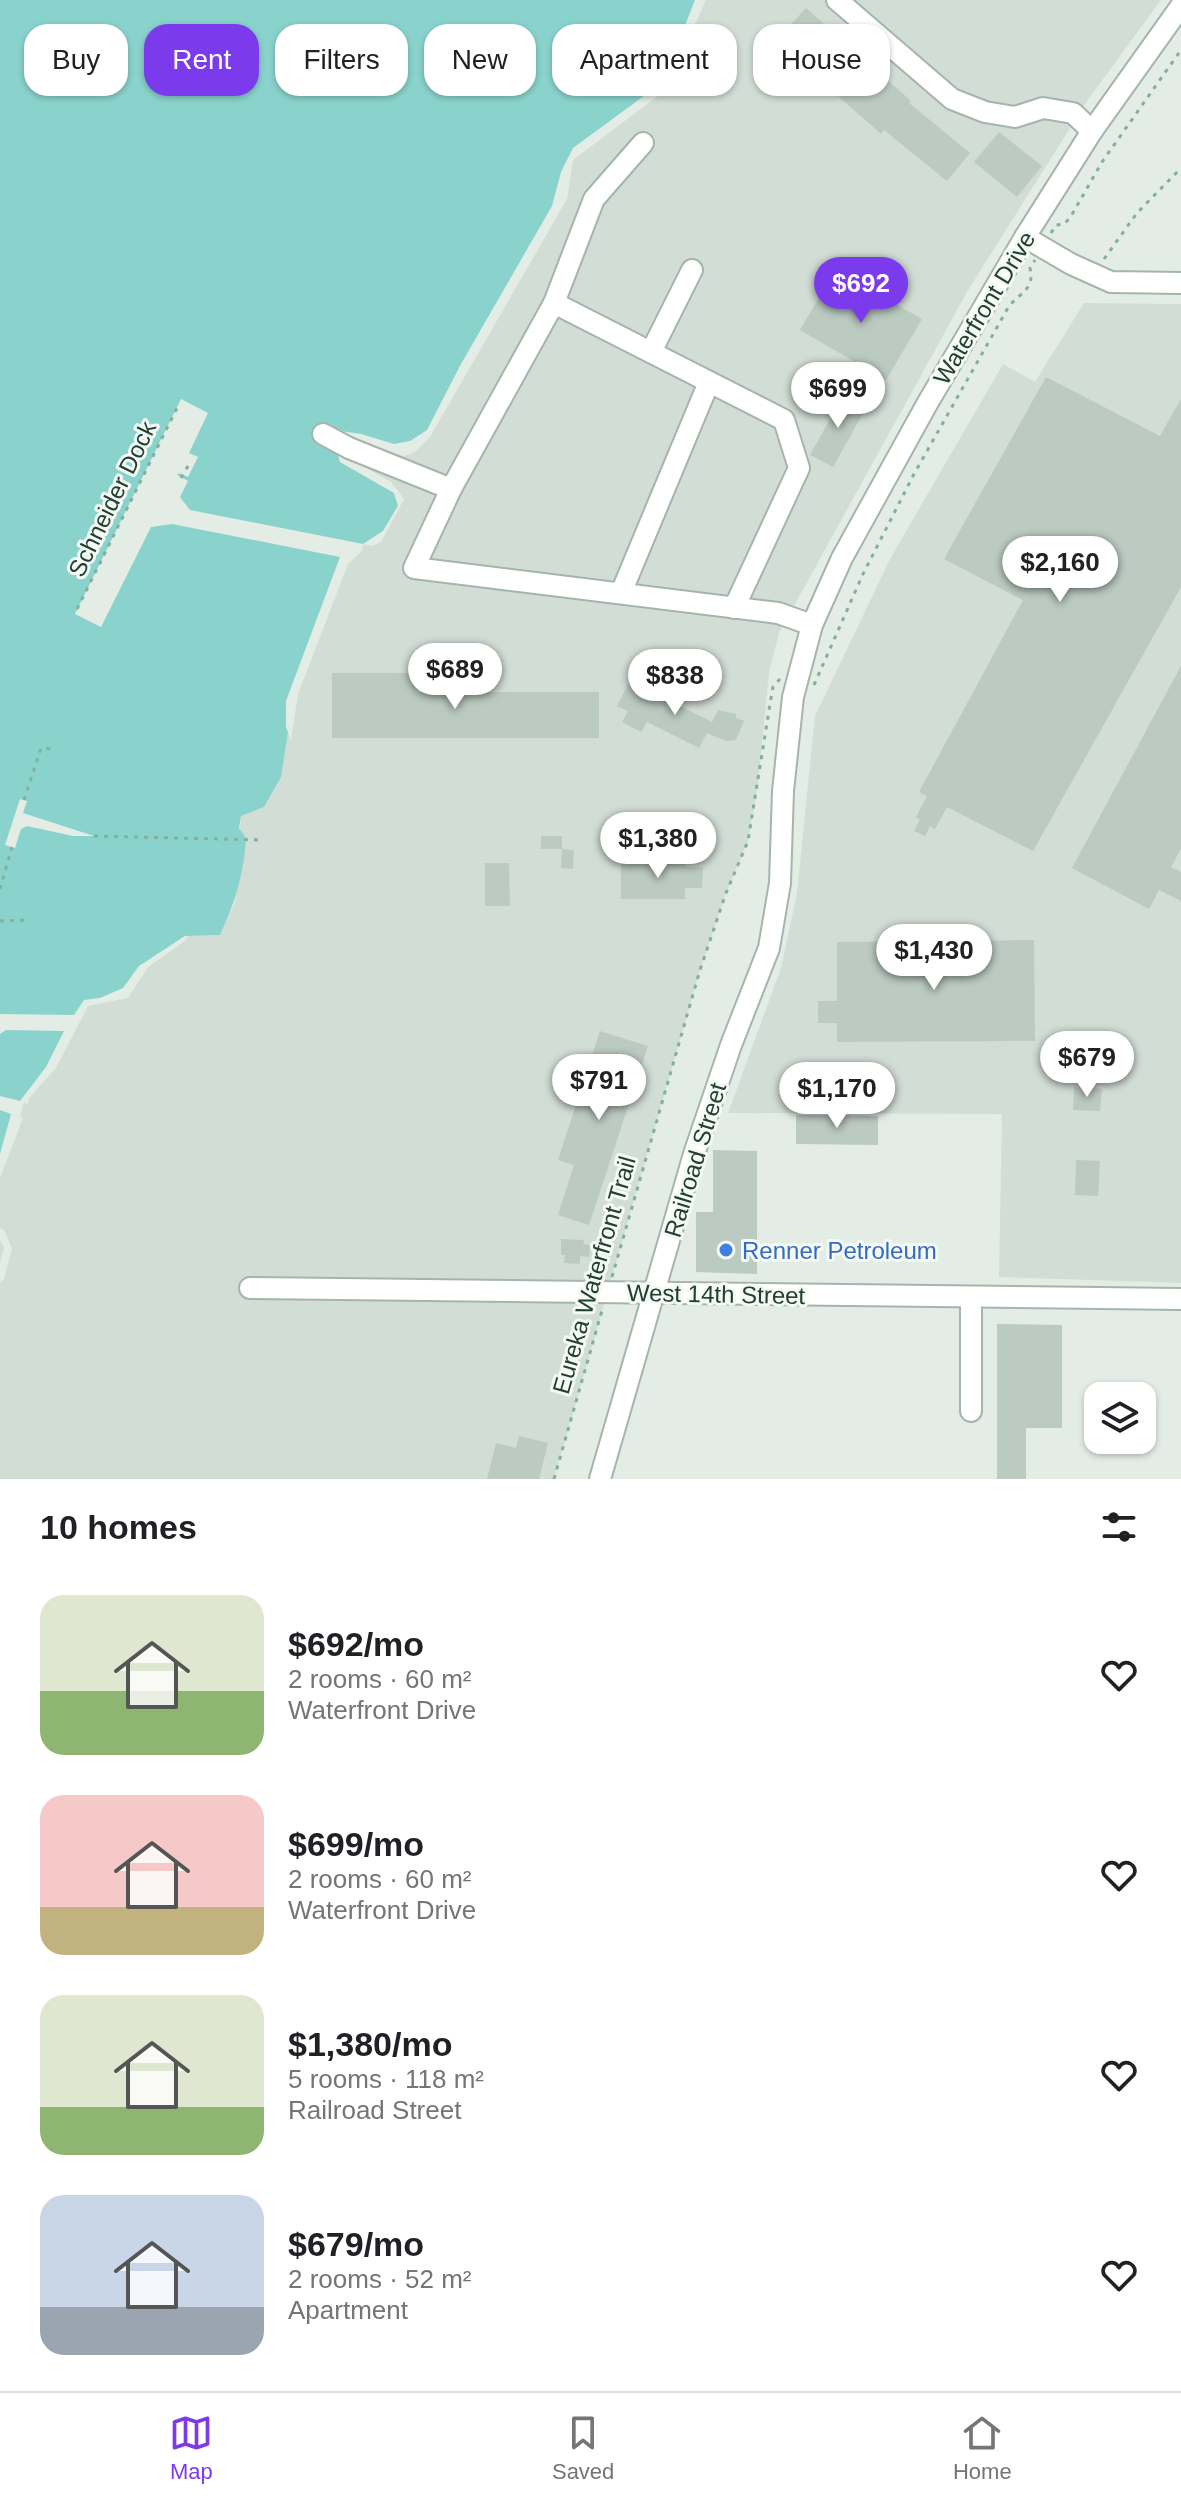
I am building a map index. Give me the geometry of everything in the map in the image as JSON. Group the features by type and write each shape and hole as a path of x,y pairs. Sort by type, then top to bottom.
{"street":[{"path":"837,0 952,99 985,112 1015,117 1043,108 1073,113 1092,131"},
{"name":"Waterfront Drive","path":"796,682 812,625 842,558 885,481 1025,237 1092,131 1181,6"},
{"path":"643,143 594,199 554,303 451,489 414,568 778,613 812,625"},
{"path":"1025,237 1071,264 1111,282 1181,283"},
{"path":"651,352 692,270"},
{"path":"554,303 784,420 799,468 734,608"},
{"path":"621,593 709,382"},
{"path":"323,434 349,448 451,489"},
{"name":"Railroad Street","path":"600,1479 711,1102 769,948 780,883 783,791 796,682"},
{"name":"West 14th Street","path":"250,1288 1181,1299"},
{"path":"971,1297 971,1411"}],"path":[{"name":"Eureka Waterfront Trail","path":"554,1479 614,1292 700,970 726,893 748,841 773,687 777,679 815,685 863,574 914,474 1009,306 1030,286 1030,268 1056,225 1064,224 1070,218 1102,162 1181,50"},
{"path":"1099,276 1104,259 1121,233 1181,168"},
{"name":"Schneider Dock","path":"77,609 179,404"},
{"path":"181,478 188,466"},
{"path":"24,800 41,748 55,749"},
{"path":"94,836 262,840"},
{"path":"0,889 12,847"},
{"path":"0,921 28,920"}],"shaded area":[{"path":"702,0 1161,0 1087,101 967,292 779,633 769,672 758,784 748,841 726,893 700,970 554,1479 0,1479 0,1174 26,1096 85,1003 185,936 220,935 235,903 241,816 264,807 294,693 344,459 354,438 569,158 621,96 737,96 737,24 682,24"},
{"path":"1084,303 1181,304 1181,1283 999,1277 1002,1114 728,1113 781,968 797,893 815,716 890,559 1003,364 1035,382"}],"water":[{"path":"0,0 702,0 692,24 552,24 552,96 652,96 569,158 563,197 428,433 413,449 353,438 344,459 389,486 401,501 378,540 363,544 345,562 294,693 281,777 264,807 241,816 239,828 246,838 241,876 220,935 185,936 145,964 126,994 85,1003 53,1066 26,1096 0,1174"}],"pier":[{"path":"695,0 706,0 695,24 686,24"},
{"path":"644,96 658,96 573,160 567,199 430,437 415,452 404,456 340,431 394,444 410,441 427,430 461,364 552,206 561,172 573,148"},
{"path":"181,399 208,413 189,453 198,457 188,477 177,475 188,481 180,497 190,510 363,544 362,551 348,564 298,694 291,740 286,727 286,701 340,557 172,524 151,527 101,627 75,614"},
{"path":"337,451 391,482 404,499 381,542 372,546 363,544 383,531 398,506 394,493 340,462"},
{"path":"20,799 27,801 23,813 94,836 73,836 27,826 21,829 15,848 5,845"},
{"path":"188,936 186,940 148,967 128,998 88,1006 56,1068 29,1098 28,1104 24,1103 20,1116 23,1118 0,1178 0,1154 11,1114 0,1110 0,1096 20,1101 46,1067 64,1031 6,1030 0,1034 0,1014 74,1015 84,1000 100,998 123,988 139,966"},
{"path":"0,1228 4,1230 12,1249 4,1279 0,1282 4,1248"}],"building":[{"path":"806,8 824,24 791,24"},
{"path":"890,82 911,101 909,103 970,153 947,181 884,130 881,134 838,96 890,96"},
{"path":"999,132 1042,166 1017,197 974,162"},
{"path":"835,270 922,319 886,380 800,330"},
{"path":"1046,377 1160,436 1181,399 1181,587 1033,851 947,807 935,829 930,826 925,836 914,831 920,820 916,817 927,796 919,792 1023,600 944,559"},
{"path":"844,394 867,406 833,467 810,455"},
{"path":"1181,666 1181,849 1171,867 1181,872 1181,901 1159,890 1149,909 1072,868"},
{"path":"332,673 418,673 418,692 599,692 599,738 332,738"},
{"path":"630,681 712,722 718,710 736,714 736,718 744,721 736,740 726,741 707,733 699,748 647,722 641,732 622,722 628,711 617,706"},
{"path":"541,836 562,836 562,849 541,849"},
{"path":"562,849 574,850 573,869 561,868"},
{"path":"621,861 685,862 685,867 703,867 702,888 685,888 685,899 621,899"},
{"path":"485,863 509,863 510,906 485,906"},
{"path":"1034,940 1035,1041 837,1042 837,1023 818,1023 818,1001 837,1001 837,942"},
{"path":"600,1031 648,1046 589,1225 558,1215 574,1165 558,1160"},
{"path":"1074,1087 1102,1089 1100,1111 1073,1110"},
{"path":"796,1115 878,1116 878,1145 796,1144"},
{"path":"713,1150 757,1151 757,1274 696,1272 696,1212 713,1212"},
{"path":"1076,1160 1100,1161 1098,1196 1075,1195"},
{"path":"561,1239 584,1240 583,1244 590,1245 589,1257 580,1256 580,1264 564,1263"},
{"path":"997,1324 1062,1325 1062,1428 1026,1428 1026,1479 997,1479"},
{"path":"519,1436 548,1443 539,1479 487,1479 496,1443 516,1448"}],"place":[{"name":"Renner Petroleum","path":"726,1250"}]}
